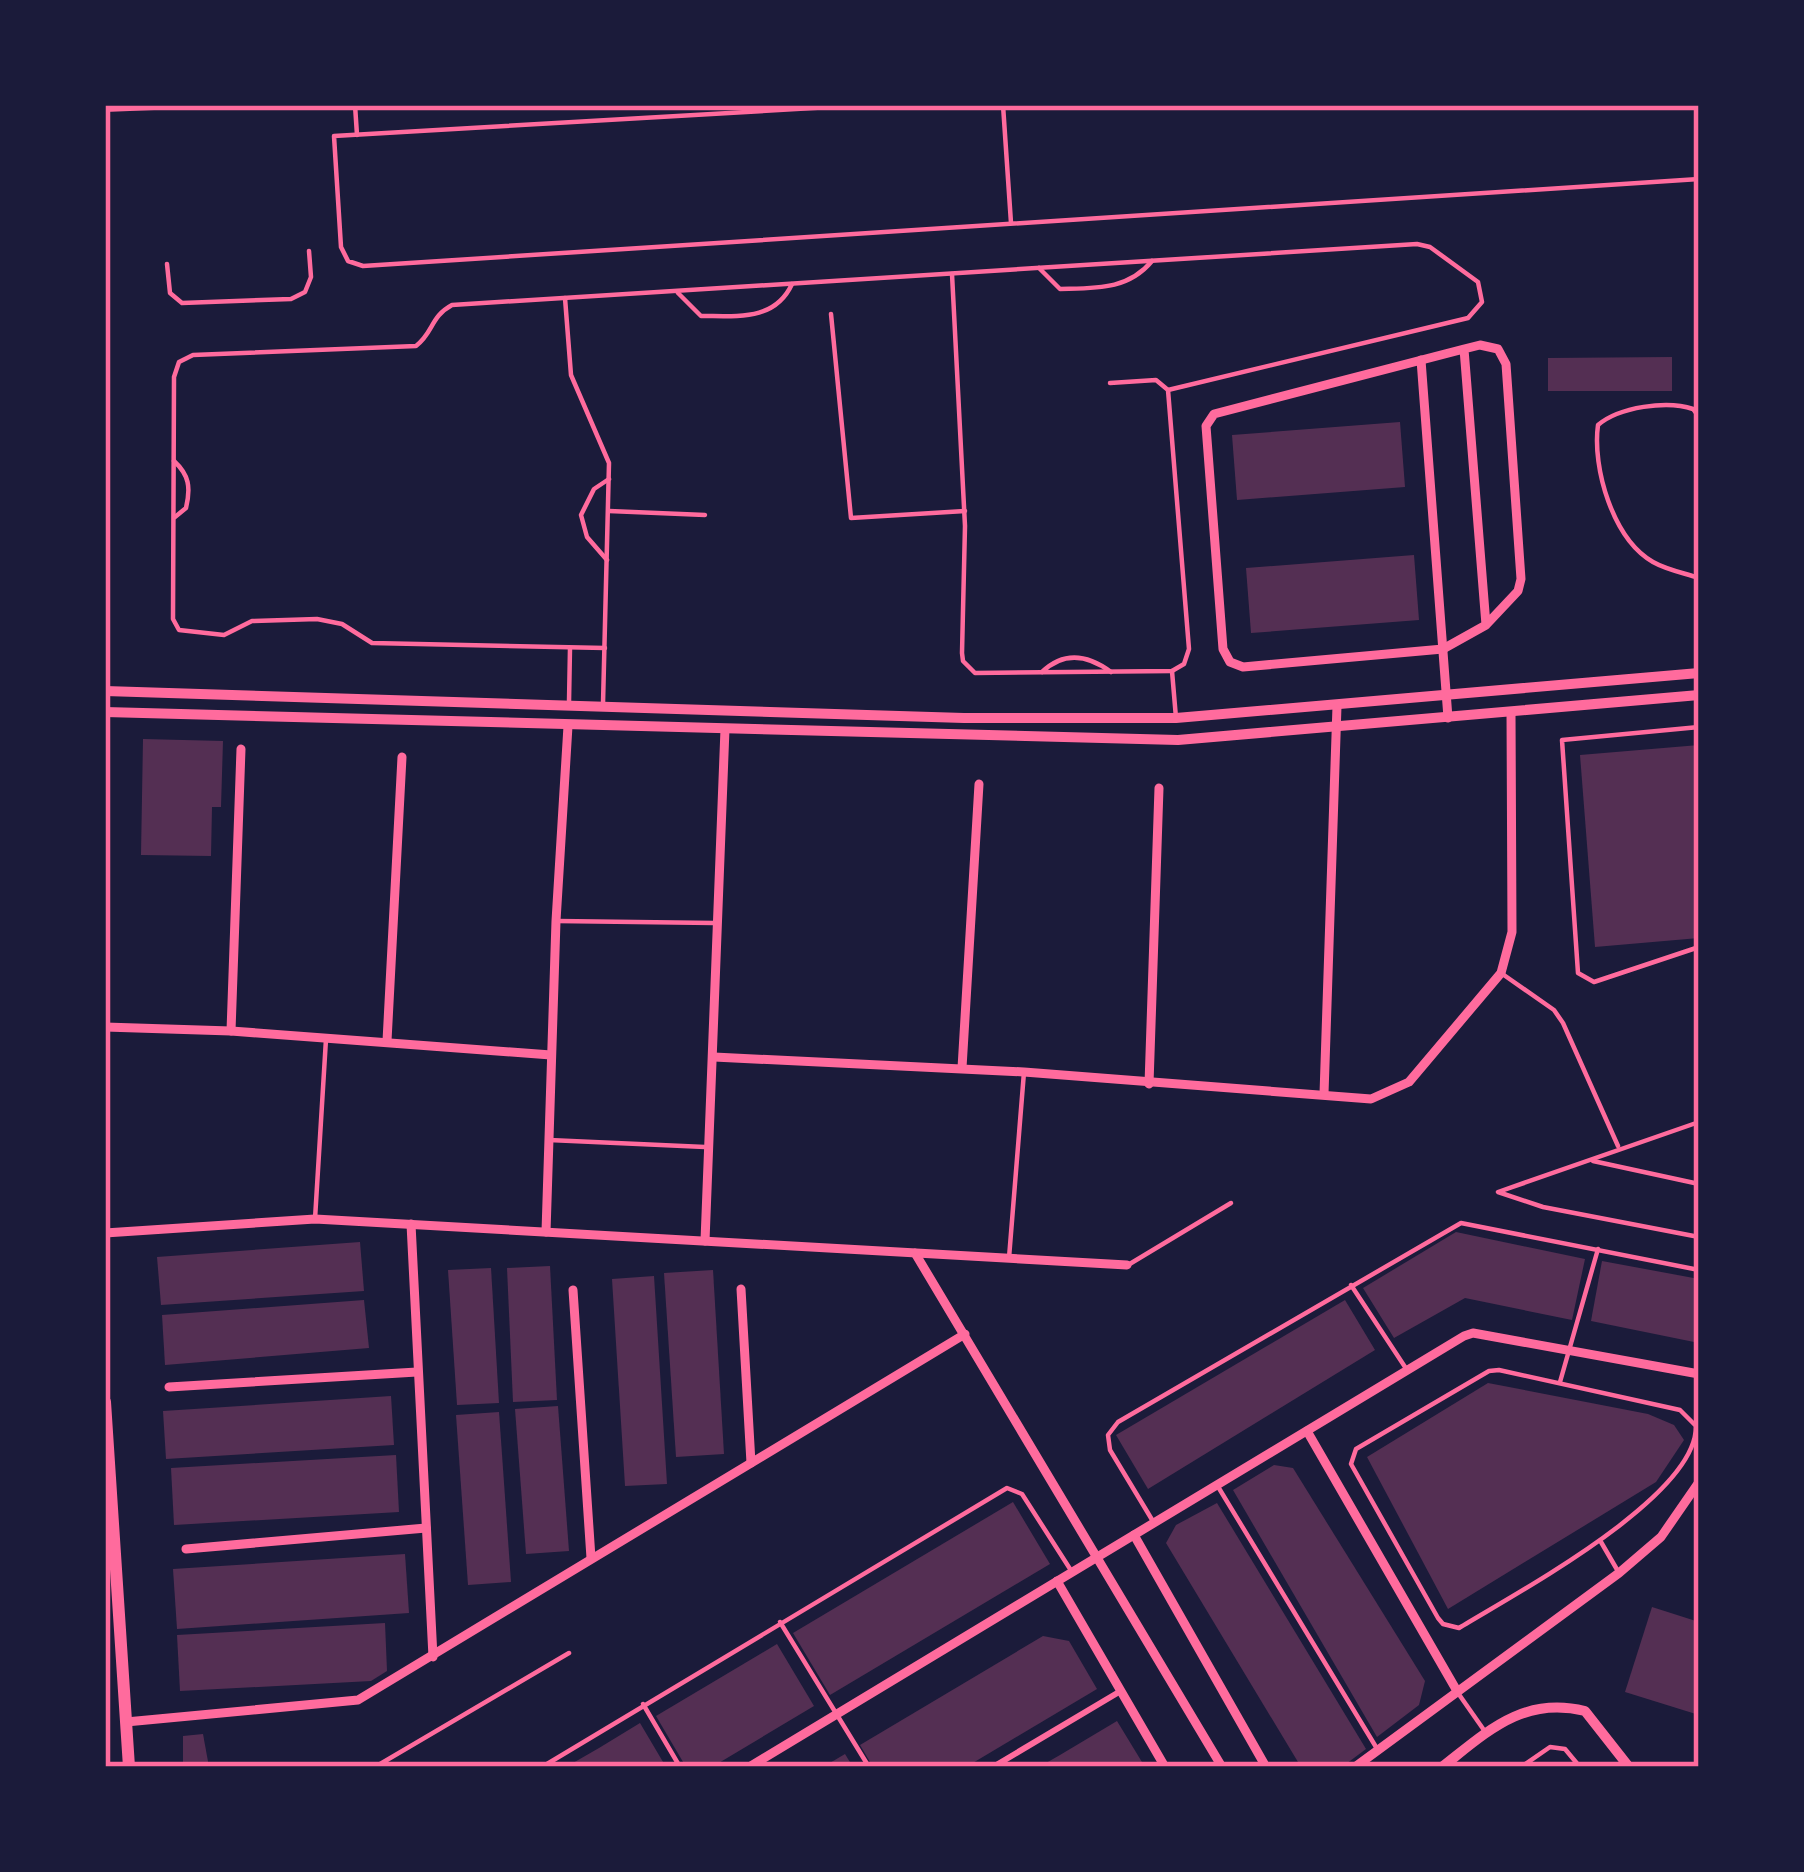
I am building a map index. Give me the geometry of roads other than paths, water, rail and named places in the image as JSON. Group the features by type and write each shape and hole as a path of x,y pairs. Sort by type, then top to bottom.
{"main road":[{"path":"105,1402 129,1767"}],"street":[{"path":"105,107 154,105"},
{"path":"1480,345 1498,349 1506,364 1521,579 1518,591 1486,625 1442,649 1244,668 1230,662 1223,649 1206,426 1214,414 1464,349 1480,345"},
{"path":"1464,349 1486,625"},
{"path":"1420,361 1448,718"},
{"path":"105,691 964,718 1176,718 1699,673"},
{"path":"105,712 1178,740 1699,695"},
{"path":"546,1232 550,1055 569,704"},
{"path":"602,727 603,706"},
{"path":"1324,1094 1337,706"},
{"path":"714,1057 1024,1072 1375,1099 1406,1084 1501,973 1512,932 1511,712"},
{"path":"1176,718 1178,740"},
{"path":"706,1241 725,730"},
{"path":"231,1030 242,749"},
{"path":"387,1041 402,758"},
{"path":"962,1069 980,784"},
{"path":"1149,1084 1159,788"},
{"path":"105,1027 231,1030 550,1055"},
{"path":"105,1233 314,1219 1127,1265"},
{"path":"411,1224 433,1657"},
{"path":"915,1253 1221,1767"},
{"path":"741,1289 751,1463"},
{"path":"573,1290 591,1558"},
{"path":"749,1767 1473,1333 1699,1374"},
{"path":"126,1722 352,1702 965,1334"},
{"path":"169,1387 417,1372"},
{"path":"1306,1431 1457,1691"},
{"path":"1354,1767 1618,1574 1660,1537 1699,1482"},
{"path":"185,1549 426,1528"},
{"path":"1134,1534 1266,1767"},
{"path":"1057,1582 1165,1767"},
{"path":"993,1767 1120,1691"},
{"path":"1442,1767 1486,1733 1524,1711 1543,1706 1585,1712 1630,1767"}],"lane":[{"path":"355,105 357,135"},
{"path":"865,105 334,136 341,247 348,261 363,266 1699,178"},
{"path":"1003,105 1011,223"},
{"path":"605,648 372,644 342,624 317,619 252,621 224,635 179,630 172,620 174,376 179,362 194,355 416,346 426,338 436,314 452,305 1417,244 1430,247 1478,281 1482,302 1468,318 1168,390"},
{"path":"167,264 170,293 182,303 291,299 305,292 311,277 309,251"},
{"path":"1039,268 1060,289 1089,288 1124,284 1152,261"},
{"path":"952,274 965,526 963,661 975,673 1172,671 1184,664 1189,649 1168,390 1156,380 1110,383"},
{"path":"678,292 701,316 738,316 771,311 785,301 792,284"},
{"path":"565,298 571,375 609,463 603,706"},
{"path":"831,314 850,518 964,511"},
{"path":"1699,417 1693,409 1677,406 1609,416 1598,425 1596,438 1612,510 1633,544 1656,565 1699,578"},
{"path":"173,518 186,508 189,487 188,477 174,461"},
{"path":"607,560 587,537 581,515 594,489 609,479"},
{"path":"608,511 705,515"},
{"path":"569,704 570,648"},
{"path":"1041,673 1054,660 1088,657 1112,672"},
{"path":"1172,671 1176,718"},
{"path":"1699,728 1562,740 1578,973 1594,982 1699,947"},
{"path":"556,921 720,923"},
{"path":"1501,973 1554,1010 1563,1023 1619,1149"},
{"path":"314,1219 326,1038"},
{"path":"1009,1258 1024,1072"},
{"path":"1699,1122 1498,1192 1543,1207 1699,1237"},
{"path":"549,1140 710,1147"},
{"path":"1587,1160 1699,1184"},
{"path":"1127,1265 1231,1203"},
{"path":"1154,1523 1111,1450 1108,1435 1118,1422 1462,1223 1699,1270"},
{"path":"1559,1382 1598,1249"},
{"path":"1351,1286 1407,1370"},
{"path":"1489,1371 1679,1410 1696,1426 1696,1439 1653,1500 1600,1540 1459,1628 1443,1624 1352,1464 1356,1449 1489,1371"},
{"path":"1217,1485 1378,1750"},
{"path":"542,1767 1007,1488 1022,1494 1072,1572"},
{"path":"1600,1540 1618,1574"},
{"path":"780,1622 868,1767"},
{"path":"375,1767 569,1653"},
{"path":"1457,1691 1486,1733"},
{"path":"643,1704 680,1767"},
{"path":"1521,1767 1550,1747 1565,1749 1580,1767"}]}
